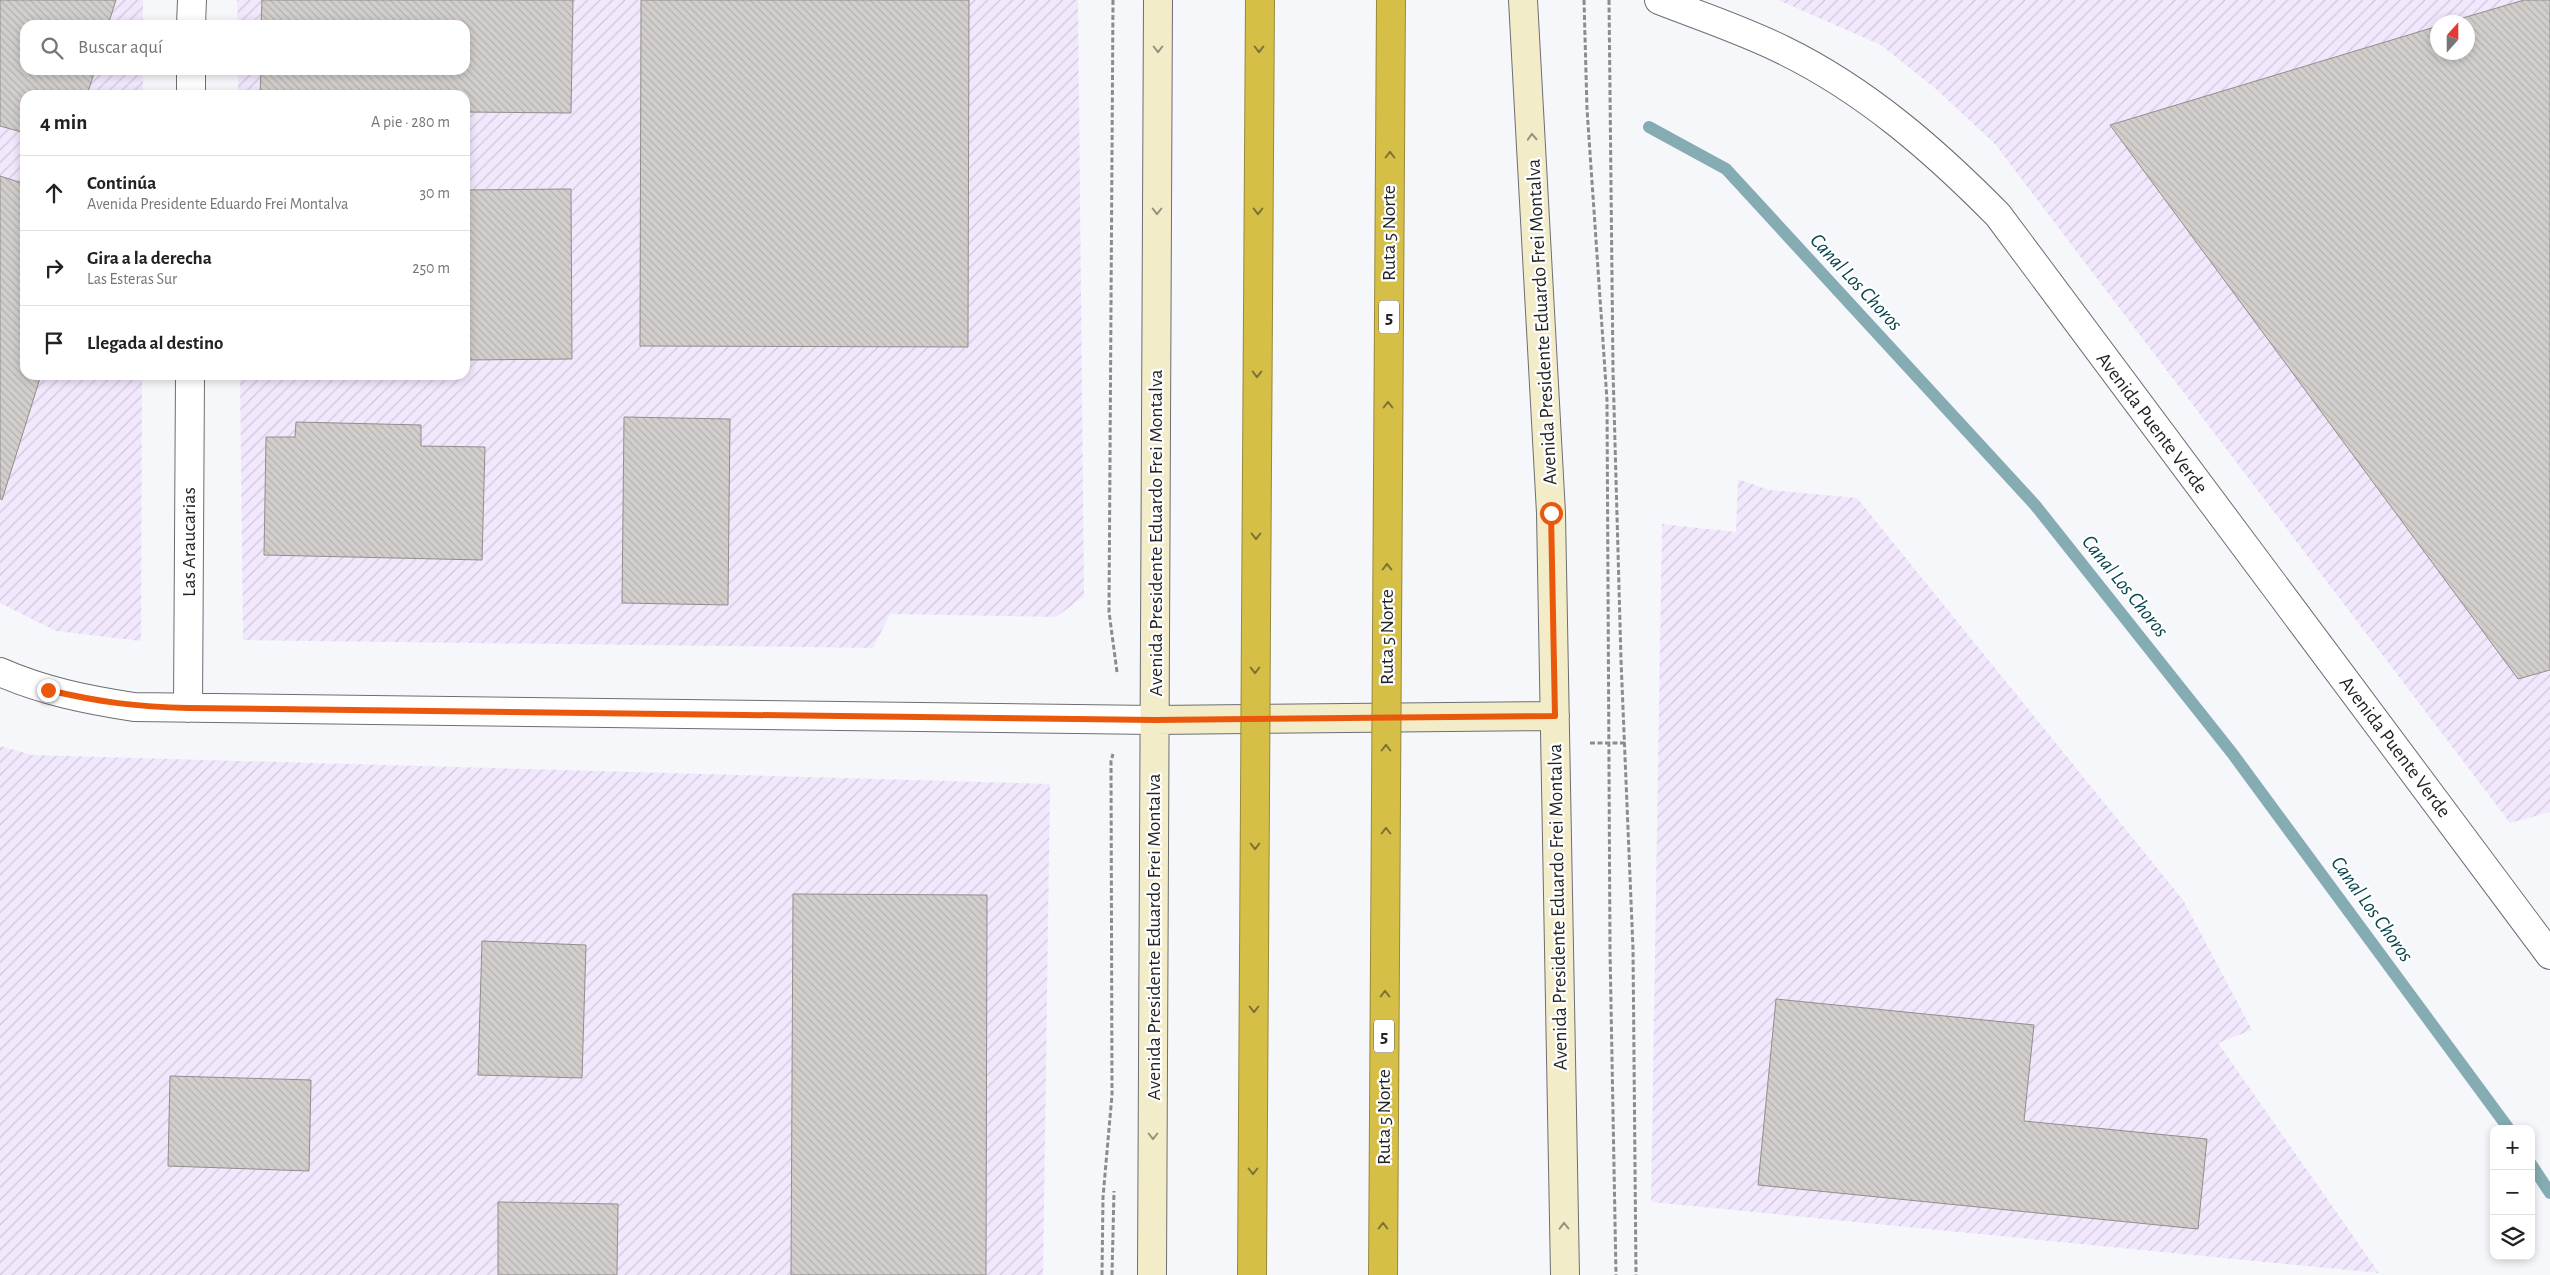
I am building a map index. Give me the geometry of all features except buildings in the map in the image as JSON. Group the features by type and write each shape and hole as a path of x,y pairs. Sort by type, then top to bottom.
{"highway":[{"path":"1252,1275 1260,0"},
{"name":"Ruta 5 Norte","path":"1383,1275 1391,0"}],"main road":[{"name":"Avenida Presidente Eduardo Frei Montalva","path":"1152,1275 1158,0"},
{"name":"Avenida Presidente Eduardo Frei Montalva","path":"1523,0 1546,383 1555,716 1565,1275"},
{"path":"1155,720 1555,716"}],"street":[{"path":"191,20 192,0"},
{"name":"Avenida Puente Verde","path":"1659,0 1782,49 1854,91 1927,146 1998,216 2550,955"},
{"path":"191,75 191,90"},
{"name":"Las Araucarias","path":"188,708 190,380"},
{"path":"0,672 48,690 90,700 134,707 1155,720"}],"path":[{"path":"1102,1275 1103,1197 1112,1095 1111,761 1123,719 1110,612 1113,0"},
{"path":"1584,0 1587,109 1607,400 1610,940 1616,1275"},
{"path":"1609,0 1613,370 1621,660 1633,949 1636,1275"}],"shaded area":[{"path":"0,0 143,0 143,20 20,20 20,75 143,75 143,90 20,90 20,380 142,380 141,641 56,631 0,603"},
{"path":"237,0 1078,0 1084,596 1056,617 890,614 873,648 243,640 240,380 470,380 470,90 238,90 238,75 470,75 470,20 238,20"},
{"path":"1778,0 2550,0 2550,812 2510,823 1995,144 1936,89 1881,45"},
{"path":"1738,479 1769,490 1857,498 2183,900 2252,1030 2218,1043 2379,1273 1651,1202 1662,524 1736,532"},
{"path":"0,746 32,755 1050,784 1043,1275 0,1275"}],"waterway":[{"name":"Canal Los Choros","path":"1649,127 1726,169 2035,505 2232,753 2506,1125"},
{"name":"Canal Los Choros","path":"2535,1170 2550,1193"}],"route":[{"path":"48,690 90,700 134,707 188,708 1155,720 1555,716 1551,513"}]}
